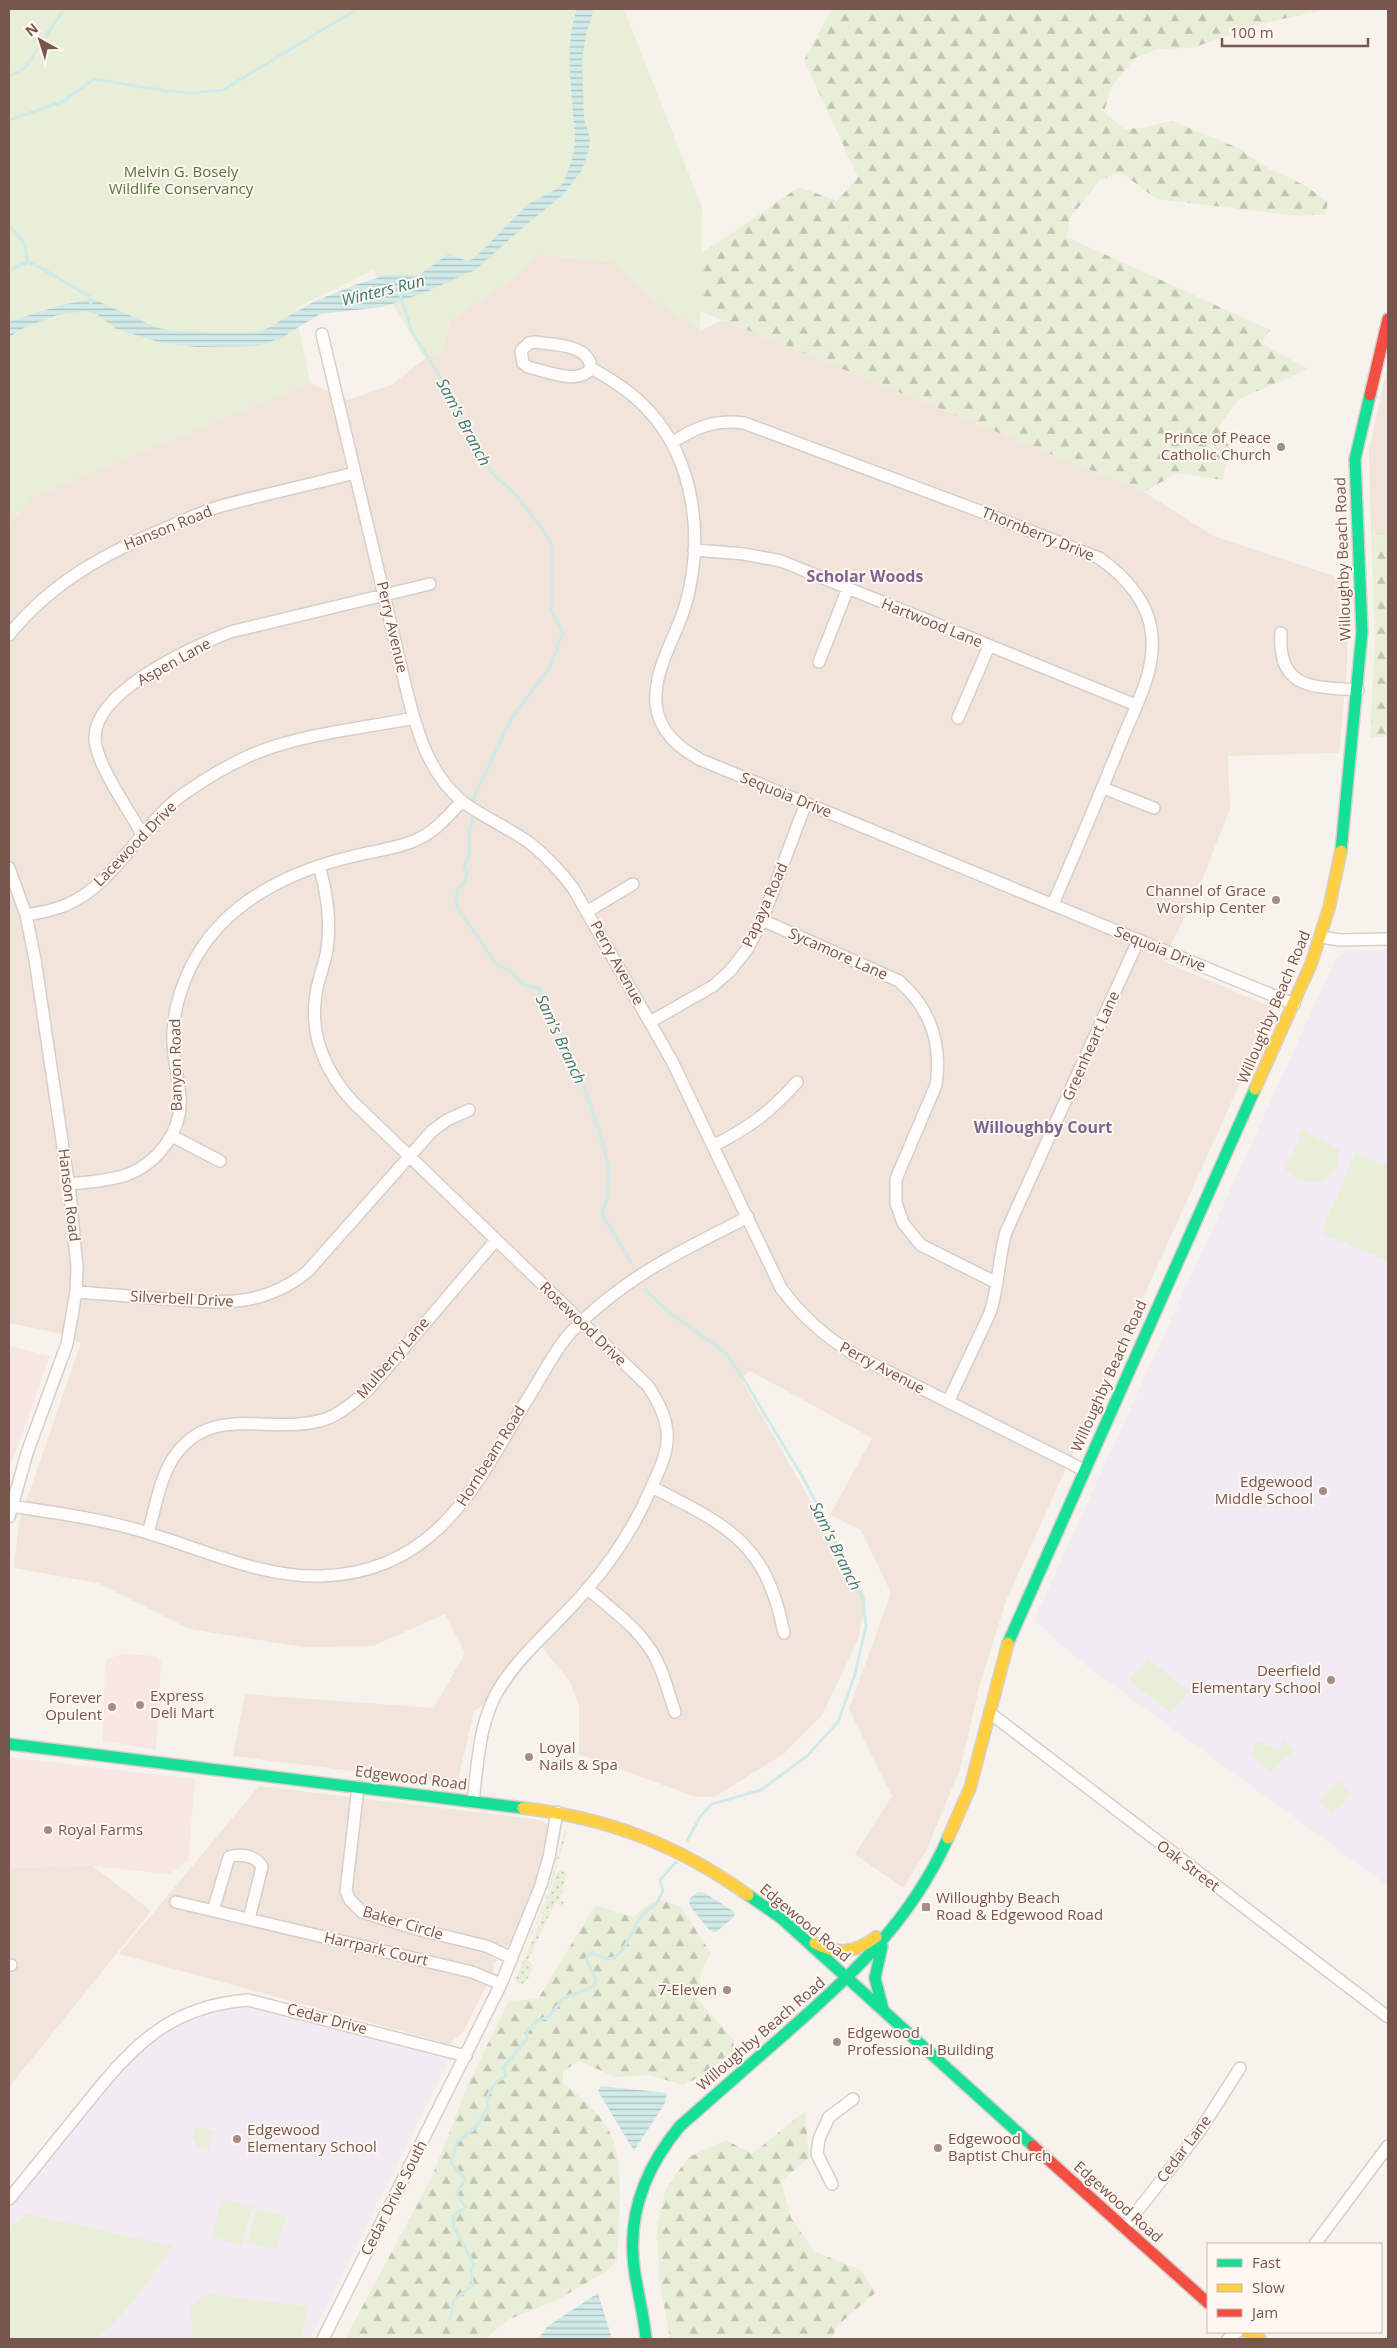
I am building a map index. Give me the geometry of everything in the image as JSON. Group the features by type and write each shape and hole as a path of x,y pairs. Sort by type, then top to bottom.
{"street":[{"name":"Willoughby Beach Road","path":"646,2339 632,2254 633,2230 642,2187 653,2162 680,2126 848,1978 902,1918 935,1867 970,1788 1012,1631 1294,1004 1321,937 1342,849 1358,690 1362,605 1356,459 1383,365 1388,319"},
{"name":"Perry Avenue","path":"322,334 414,718 424,750 445,782 462,801 530,844 546,857 573,888 588,911 672,1061 781,1288 806,1319 828,1338 854,1355 1084,1470"},
{"name":"Sequoia Drive","path":"591,368 588,373 579,377 528,367 523,362 521,351 529,343 535,342 575,349 588,357 591,368 637,400 650,412 672,442 687,482 695,528 692,576 686,604 657,686 658,717 672,741 701,760 1294,1004"},
{"name":"Thornberry Drive","path":"672,442 699,426 728,421 744,423 982,512 1098,558 1115,570 1132,589 1145,611 1151,629 1150,663 1136,705 1103,788 1053,904"},
{"name":"Hanson Road","path":"9,635 44,598 68,579 96,560 131,542 220,507 354,473"},
{"name":"Hartwood Lane","path":"694,550 773,558 1136,705"},
{"name":"Aspen Lane","path":"142,834 109,776 97,750 96,728 107,707 145,675 184,653 221,636 430,584"},
{"path":"819,662 848,588"},
{"path":"1280,633 1282,662 1288,673 1306,685 1358,690"},
{"path":"958,718 989,646"},
{"name":"Lacewood Drive","path":"26,915 66,905 82,896 98,883 160,814 184,794 238,762 262,751 298,741 414,718"},
{"path":"1103,788 1154,808"},
{"name":"Banyon Road","path":"69,1184 127,1174 140,1168 152,1159 172,1136 179,1112 180,1098 173,1033 175,1013 198,954 230,915 286,878 319,866 417,840 434,829 462,801"},
{"name":"Papaya Road","path":"650,1022 714,986 730,971 748,948 762,920 806,803"},
{"name":"Rosewood Drive","path":"319,866 328,921 327,949 314,1010 319,1046 324,1061 344,1092 648,1386 661,1409 667,1433 662,1464 644,1506 635,1521 588,1589 518,1663 490,1705 480,1747 473,1801"},
{"name":"Hanson Road","path":"9,868 26,915 69,1184 76,1243 76,1292 67,1344 30,1445 10,1511"},
{"path":"588,911 633,884"},
{"name":"Sycamore Lane","path":"762,920 898,981 909,990 926,1013 936,1040 938,1070 936,1085 896,1179 896,1203 903,1223 921,1245 997,1283"},
{"path":"1321,937 1340,940 1388,939"},
{"name":"Greenheart Lane","path":"948,1402 990,1312 1006,1232 1138,941"},
{"path":"713,1146 752,1125 779,1102 797,1082"},
{"name":"Silverbell Drive","path":"76,1292 223,1303 259,1298 280,1290 295,1282 308,1271 432,1131 447,1120 469,1110"},
{"path":"172,1136 220,1160"},
{"name":"Hornbeam Road","path":"10,1511 90,1517 260,1568 291,1575 332,1575 357,1571 388,1562 432,1534 450,1519 470,1493 560,1347 600,1303 637,1276 748,1217"},
{"name":"Mulberry Lane","path":"148,1533 172,1460 186,1444 196,1436 217,1426 233,1423 258,1423 282,1426 302,1424 326,1419 351,1405 369,1389 496,1240"},
{"path":"652,1487 710,1516 745,1544 766,1574 775,1594 784,1633"},
{"path":"588,1589 640,1636 657,1660 675,1712"},
{"name":"Oak Street","path":"990,1713 1388,2017"},
{"name":"Edgewood Road","path":"9,1744 557,1812 586,1818 636,1834 678,1851 729,1881 780,1918 1207,2301"},
{"name":"Baker Circle","path":"358,1787 346,1891 356,1907 362,1912 420,1930 486,1946 512,1958"},
{"path":"466,2056 501,1984 544,1876 557,1812"},
{"path":"214,1911 229,1858 235,1855 253,1857 259,1860 262,1867 249,1919"},
{"name":"Harrpark Court","path":"176,1902 472,1972 501,1984"},
{"path":"801,1936 827,1950 840,1953 854,1952 902,1918"},
{"path":"884,1938 874,1974 876,1991 885,2013"},
{"name":"Cedar Drive","path":"9,2199 132,2050 166,2025 184,2014 200,2008 227,2001 248,2000 466,2056"},
{"name":"Cedar Drive South","path":"322,2339 466,2056"},
{"name":"Cedar Lane","path":"1124,2228 1199,2132 1240,2068"},
{"path":"832,2184 817,2154 819,2139 829,2117 852,2100"},
{"path":"1316,2243 1388,2146"}],"shaded area":[{"path":"538,254 613,262 645,292 700,331 723,320 1144,492 1214,536 1343,579 1348,585 1347,670 1339,753 1228,756 1230,809 1198,890 1163,961 1274,1008 1006,1601 980,1684 960,1769 927,1849 903,1888 855,1854 892,1796 849,1709 891,1593 861,1530 830,1515 872,1438 750,1371 741,1379 866,1598 858,1640 822,1715 784,1754 714,1797 696,1797 579,1754 579,1705 570,1682 542,1647 521,1671 506,1693 474,1711 457,1784 233,1756 245,1694 434,1708 465,1653 445,1614 373,1646 303,1647 189,1629 98,1583 14,1568 19,1522 81,1343 58,1333 9,1323 9,525 34,496 310,383 347,400 391,385 428,356 444,350 450,320 518,275"},
{"path":"1388,363 1388,534 1371,533 1369,450"},
{"path":"1388,949 1388,1886 1080,1661 1034,1620 1335,960 1345,950"},
{"path":"9,1346 50,1356 9,1470"},
{"path":"122,1654 155,1656 161,1661 156,1750 103,1741 105,1660"},
{"path":"9,1757 195,1779 188,1861 170,1874 93,1866 9,1868"},
{"path":"259,1786 541,1820 550,1827 527,1907 512,1940 493,1965 494,1969 464,2031 449,2044 119,1954"},
{"path":"93,1866 151,1911 9,2087 9,1868"},
{"name":"Edgewood Elementary School","path":"221,2007 264,2007 449,2060 310,2339 9,2339 9,2207 120,2072 150,2041 184,2021"}],"green space":[{"name":"Melvin G. Bosely Wildlife Conservancy","path":"9,9 624,9 702,208 700,332 645,292 613,262 538,254 518,275 450,320 444,350 424,357 373,270 295,309 310,383 34,496 9,525"},
{"path":"832,9 1326,9 1257,25 1192,48 1158,49 1135,58 1111,88 1104,112 1124,129 1142,128 1172,121 1236,147 1268,168 1308,187 1328,203 1325,214 1300,216 1157,199 1120,172 1099,181 1070,218 1067,237 1270,330 1261,343 1308,369 1239,399 1219,426 1230,448 1222,480 1177,473 1144,492 644,288 731,234 799,187 837,201 858,177 804,60"},
{"path":"1371,533 1388,534 1388,736 1370,738 1375,638"},
{"path":"1301,1130 1340,1149 1337,1165 1327,1178 1320,1181 1305,1181 1285,1169 1300,1138 1299,1133"},
{"path":"1355,1153 1388,1166 1388,1261 1321,1233"},
{"path":"1147,1658 1189,1691 1171,1713 1129,1680"},
{"path":"1257,1741 1279,1750 1284,1741 1294,1750 1270,1772 1251,1755"},
{"path":"1338,1781 1351,1794 1332,1814 1319,1801"},
{"path":"565,1830 567,1831 546,1903 512,1978 545,1902"},
{"path":"558,1870 567,1873 560,1900 564,1903 561,1906 555,1903 528,1960 534,1966 526,1982 520,1985 515,1980 537,1930"},
{"path":"661,1900 680,1906 711,1953 701,1971 698,2000 733,2039 734,2050 703,2075 683,2085 650,2075 615,2077 580,2061 563,2071 563,2083 598,2114 612,2137 616,2150 620,2181 617,2261 607,2271 557,2300 510,2319 488,2336 489,2339 345,2339 431,2179 470,2080 509,2001 538,1999 595,1905 633,1917 650,1903"},
{"path":"805,2111 809,2158 781,2181 791,2218 814,2251 862,2271 875,2293 838,2325 831,2339 670,2339 659,2276 657,2225 666,2188 689,2157 726,2140 752,2154"},
{"path":"195,2126 214,2131 209,2150 198,2147 192,2138"},
{"path":"222,2199 253,2207 242,2245 212,2237"},
{"path":"257,2208 286,2216 276,2250 247,2242"},
{"path":"27,2214 172,2246 139,2295 111,2326 93,2339 9,2339 9,2228"},
{"path":"206,2294 308,2306 302,2338 192,2339 191,2306"}],"water":[{"name":"Winters Run","path":"577,9 594,9 586,35 582,59 584,119 590,137 589,149 582,170 563,195 475,270 428,291 383,307 320,314 281,338 257,346 196,347 159,342 116,329 97,314 86,311 57,315 25,327 9,337 9,322 11,321 62,305 93,299 158,328 175,331 253,332 266,329 315,301 360,283 387,275 419,275 448,254 467,261 473,259 528,205 556,189 564,182 575,147 570,75 570,42"},
{"path":"698,1892 703,1892 735,1914 732,1919 716,1932 710,1931 689,1905 690,1898"},
{"path":"601,2086 667,2093 665,2103 634,2151 598,2091"},
{"path":"598,2293 612,2339 538,2339 548,2326"}],"waterway":[{"path":"9,76 25,68 64,9"},
{"path":"9,120 62,102 94,79 190,93 223,90 357,9"},
{"path":"9,226 24,242 28,262"},
{"path":"9,270 28,262 89,296 91,303"},
{"name":"Sam's Branch","path":"401,297 412,332 436,370 453,407 478,442 491,472 516,495 543,530 551,544 551,610 563,632 550,667 511,719 474,797 473,807"},
{"name":"Sam's Branch","path":"473,813 472,825 468,831 469,853 464,866 467,872 465,881 457,890 457,907 496,964 512,972 523,985 539,988 580,1075 602,1141 609,1169 607,1198 602,1214 631,1262"},
{"name":"Sam's Branch","path":"646,1290 666,1310 726,1353 746,1383 802,1476 821,1512 863,1599 866,1626 855,1674 838,1722 807,1756 761,1790 712,1804 700,1817 687,1841"},
{"name":"Sam's Branch","path":"450,2319 454,2300 473,2285 471,2271 474,2265 453,2225 454,2214 466,2208 457,2194 465,2179 451,2163 457,2142 476,2127 487,2108 488,2095 496,2082 506,2076 503,2068 527,2039 527,2031 537,2021 548,2017 564,1998 594,1986 596,1980 586,1959 592,1952 605,1959 613,1958 622,1951 641,1916 656,1904 663,1891 660,1880 676,1862"}],"traffic: fast":[{"path":"1341,851 1362,632 1355,459 1370,395"},
{"path":"1008,1643 1255,1089"},
{"path":"9,1744 523,1808"},
{"path":"646,2339 634,2267 633,2228 642,2192 657,2158 680,2126 811,2011 878,1944 898,1921 916,1895 933,1868 948,1838"},
{"path":"748,1895 781,1918 1033,2146"},
{"path":"882,1946 875,1978 883,2009"}],"traffic: slow":[{"path":"1255,1089 1311,964 1329,908 1341,851"},
{"path":"948,1838 970,1788 1008,1643"},
{"path":"523,1808 584,1819 641,1836 695,1862 722,1877 748,1895"},
{"path":"815,1943 839,1951 854,1949 876,1937"},
{"path":"1249,2333 1260,2339"}],"traffic: jam":[{"path":"1370,395 1388,319"},
{"path":"1033,2146 1207,2302"}],"place":[{"name":"Prince of Peace Catholic Church","path":"1281,447"},
{"name":"Channel of Grace Worship Center","path":"1276,900"},
{"name":"Edgewood Middle School","path":"1323,1491"},
{"name":"Deerfield Elementary School","path":"1331,1680"},
{"name":"Express Deli Mart","path":"140,1705"},
{"name":"Forever Opulent","path":"112,1707"},
{"name":"Loyal Nails & Spa","path":"529,1757"},
{"name":"Royal Farms","path":"48,1830"},
{"name":"Willoughby Beach Road & Edgewood Road","path":"926,1907"},
{"name":"7-Eleven","path":"727,1990"},
{"name":"Edgewood Professional Building","path":"837,2042"},
{"name":"Edgewood Elementary School","path":"237,2139"},
{"name":"Edgewood Baptist Church","path":"938,2148"}],"district":[{"name":"Scholar Woods","path":"865,576"},
{"name":"Willoughby Court","path":"1043,1127"}]}
